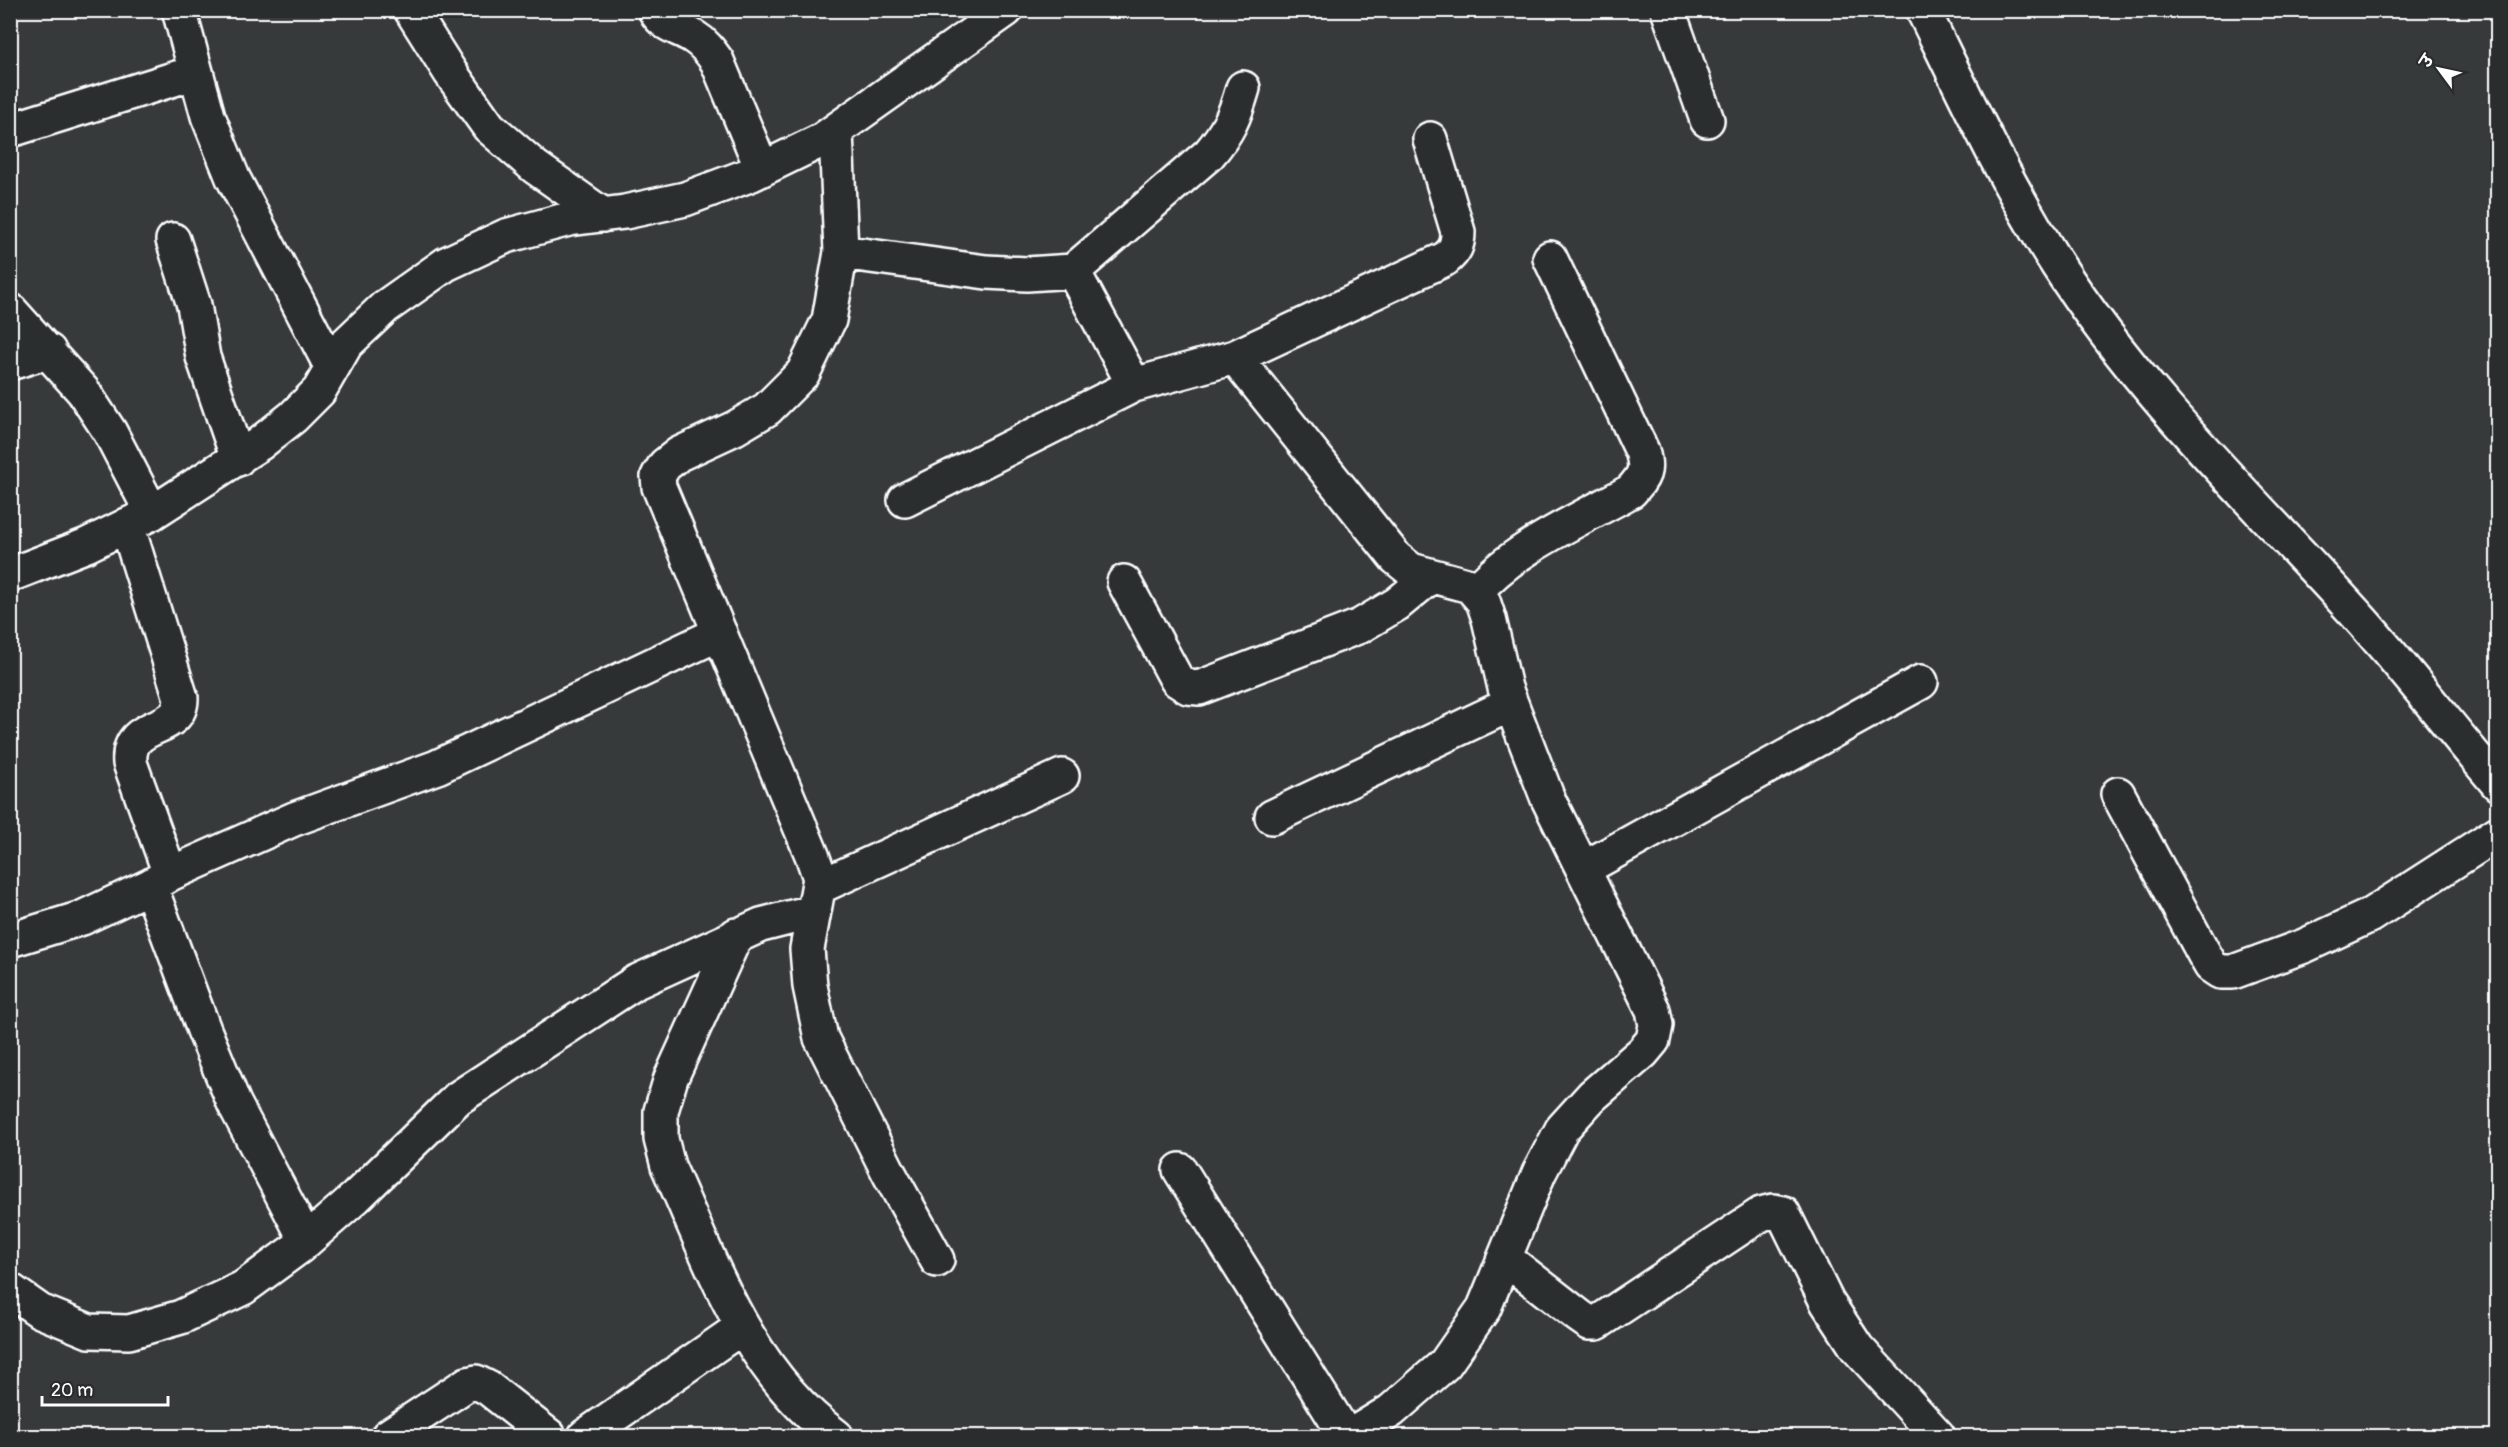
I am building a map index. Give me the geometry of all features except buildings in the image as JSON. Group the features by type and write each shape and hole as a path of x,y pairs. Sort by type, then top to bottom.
{"street":[{"path":"179,10 208,116 233,178 332,368"},
{"path":"411,10 450,72 489,127 535,167 603,215"},
{"path":"655,10 664,23 692,35 706,46 717,61 762,169"},
{"path":"10,575 87,546 140,519 238,459 293,417 319,391 346,344 385,307 446,264 506,236 569,219 685,200 762,169 836,131 1006,10"},
{"path":"1668,10 1707,120"},
{"path":"1923,10 1997,160 2057,265 2128,362 2249,501 2486,752 2498,784"},
{"path":"17,128 196,72"},
{"path":"841,252 986,272 1027,274 1073,272 1209,154 1227,133 1243,88"},
{"path":"836,131 841,252 829,320 802,373 767,409 735,428 679,454 665,465 658,476 659,487 820,878 807,949 810,986 821,1038 879,1155 937,1260"},
{"path":"905,500 1134,385 1235,357 1445,259 1454,251 1458,242 1458,232 1430,139"},
{"path":"173,240 194,304 203,357 238,459"},
{"path":"1476,592 1484,582 1524,551 1631,491 1642,478 1646,465 1642,451 1550,258"},
{"path":"1073,272 1134,385"},
{"path":"10,310 83,391 110,432 140,519 181,698 181,707 177,715 141,734 133,742 129,752 130,763 160,880 204,1030 234,1103 306,1240"},
{"path":"10,363 49,351"},
{"path":"1180,1170 1348,1437 1390,1411 1444,1364 1484,1308 1506,1259 1539,1173 1562,1129 1592,1096 1643,1052 1653,1040 1656,1025 1653,1010 1548,799 1505,688 1490,619 1483,601 1470,586 1411,570 1396,558 1235,357"},
{"path":"1124,582 1167,666 1177,680 1188,687 1199,688 1360,626 1397,604 1431,576"},
{"path":"10,940 81,918 294,819 437,766 720,633"},
{"path":"1583,869 1921,682"},
{"path":"1272,817 1511,704"},
{"path":"10,1290 40,1311 89,1331 129,1332 181,1317 243,1288 306,1240 356,1197 458,1098 636,982 816,900 1062,776"},
{"path":"2118,794 2211,966 2220,972 2233,972 2304,946 2368,916 2498,833"},
{"path":"736,935 671,1078 661,1111 661,1139 668,1166 742,1327 760,1357 815,1432"},
{"path":"1506,1259 1579,1316 1589,1323 1597,1323 1761,1214 1773,1211 1783,1213 1827,1302 1857,1348 1938,1437"},
{"path":"585,1437 742,1327"},
{"path":"388,1437 467,1384 476,1383 488,1388 549,1437"}]}
